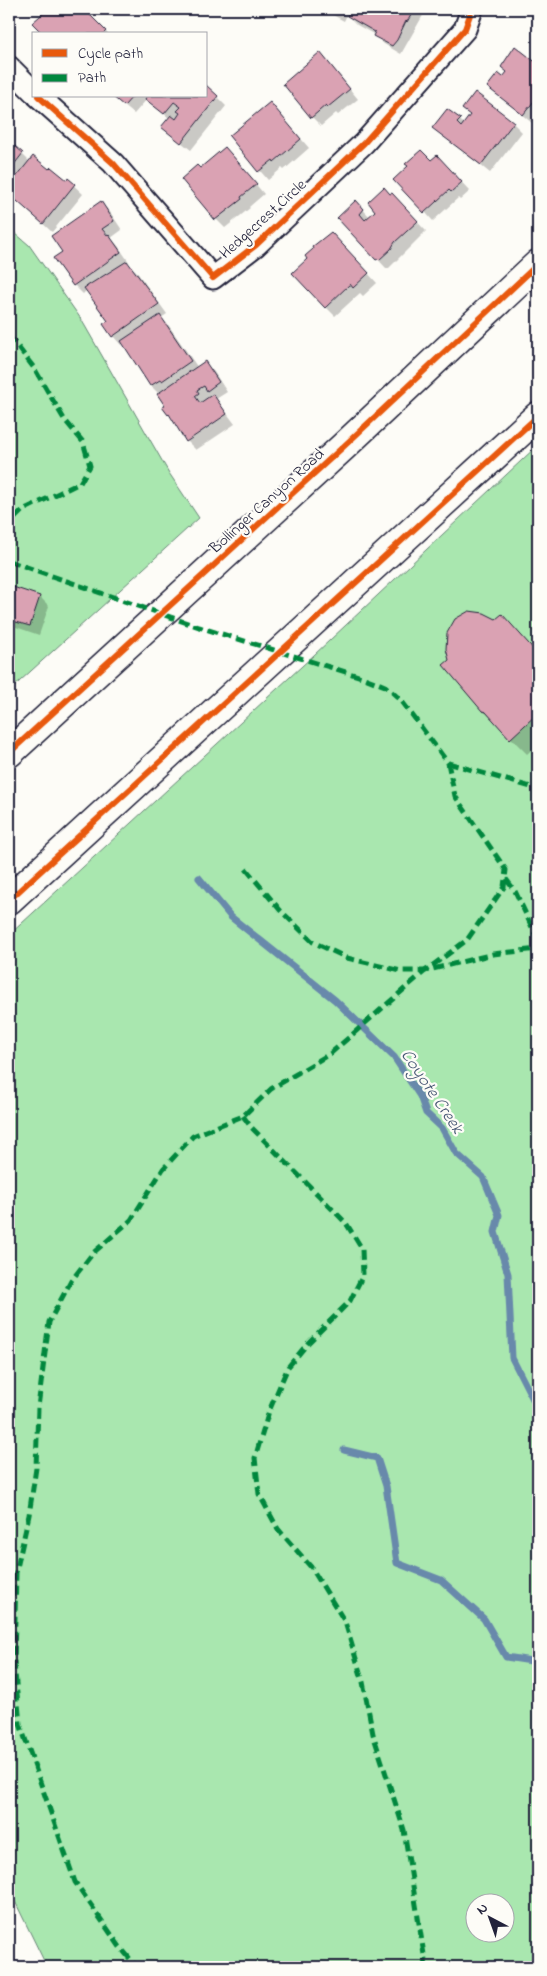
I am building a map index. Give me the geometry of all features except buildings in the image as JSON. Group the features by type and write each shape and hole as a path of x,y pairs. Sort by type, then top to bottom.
{"main road":[{"name":"Bollinger Canyon Road","path":"9,753 343,447 538,264"},
{"path":"9,900 538,416"}],"street":[{"name":"Hedgecrest Circle","path":"40,98 112,163 213,278 256,245 364,143 465,29 472,9"},
{"path":"9,67 32,90"}],"green space":[{"path":"9,228 29,245 81,319 169,473 199,518 9,691"},
{"path":"538,445 538,1967 47,1967 9,1889 9,935 314,655"}],"waterway":[{"name":"Coyote Creek","path":"199,878 231,917 335,1000 394,1057 420,1096 426,1113 442,1128 456,1153 483,1177 499,1215 495,1232 508,1274 512,1358 538,1409"},
{"path":"344,1450 377,1458 386,1486 397,1563 441,1580 484,1619 506,1657 538,1662"}],"marked path":[{"path":"9,335 34,368 64,419 83,442 90,466 80,483 23,510 11,522 9,530"},
{"path":"9,561 199,627 362,677 385,686 401,700 448,763 455,796 506,870 504,887 467,940 425,971 331,1053 271,1089 243,1116 193,1136 163,1169 131,1220 93,1253 71,1281 49,1322 38,1407 36,1468 29,1515 16,1572 14,1663 20,1724 75,1882 120,1947 137,1967"},
{"path":"448,763 538,789"},
{"path":"246,869 280,910 313,942 347,958 401,971 425,971 493,954 538,949"},
{"path":"506,879 515,891 538,940"},
{"path":"243,1116 251,1127 346,1223 362,1249 363,1275 350,1301 308,1343 288,1367 269,1411 255,1458 259,1494 278,1529 311,1567 345,1622 363,1682 373,1734 404,1830 426,1967"}],"cycle path":[{"path":"40,98 113,163 213,278 256,245 364,143 465,29 472,9"},
{"path":"9,753 343,447 538,264"},
{"path":"9,900 538,416"}]}
